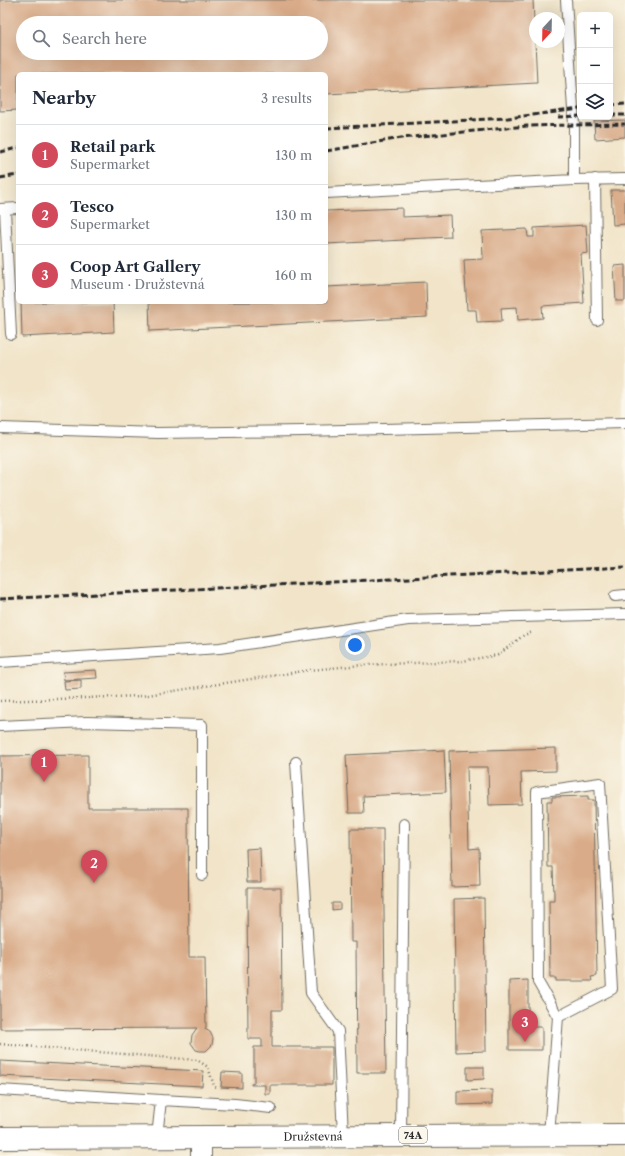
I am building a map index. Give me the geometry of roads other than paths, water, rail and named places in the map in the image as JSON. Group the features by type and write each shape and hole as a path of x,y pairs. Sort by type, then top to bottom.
{"main road":[{"name":"Družstevná","path":"0,1138 157,1137 201,1146 343,1136 625,1135"}],"lane":[{"path":"566,0 574,125 574,180"},
{"path":"595,179 597,320"},
{"path":"328,193 595,179 625,179"},
{"path":"11,334 2,209 16,208"},
{"path":"0,428 158,433 625,423"},
{"path":"0,662 220,648 408,620 625,614"},
{"path":"0,726 87,722 202,725 202,875"},
{"path":"296,762 311,992 338,1031 343,1136"},
{"path":"549,1135 558,1017 538,982 537,792 600,783 612,989 558,1017"},
{"path":"401,1136 404,824"},
{"path":"0,1090 235,1104 271,1108"},
{"path":"157,1137 161,1100"}],"railway":[{"path":"613,105 625,104"},
{"path":"328,128 508,118 577,109"},
{"path":"613,115 625,115"},
{"path":"558,117 577,116"},
{"path":"328,151 401,138 527,126 625,124"},
{"path":"0,152 16,148"},
{"path":"0,178 16,175"},
{"path":"0,599 625,567"}],"place":[{"name":"Retail park","path":"44,782"},
{"name":"Tesco","path":"94,883"},
{"name":"Coop Art Gallery","path":"525,1042"}]}
